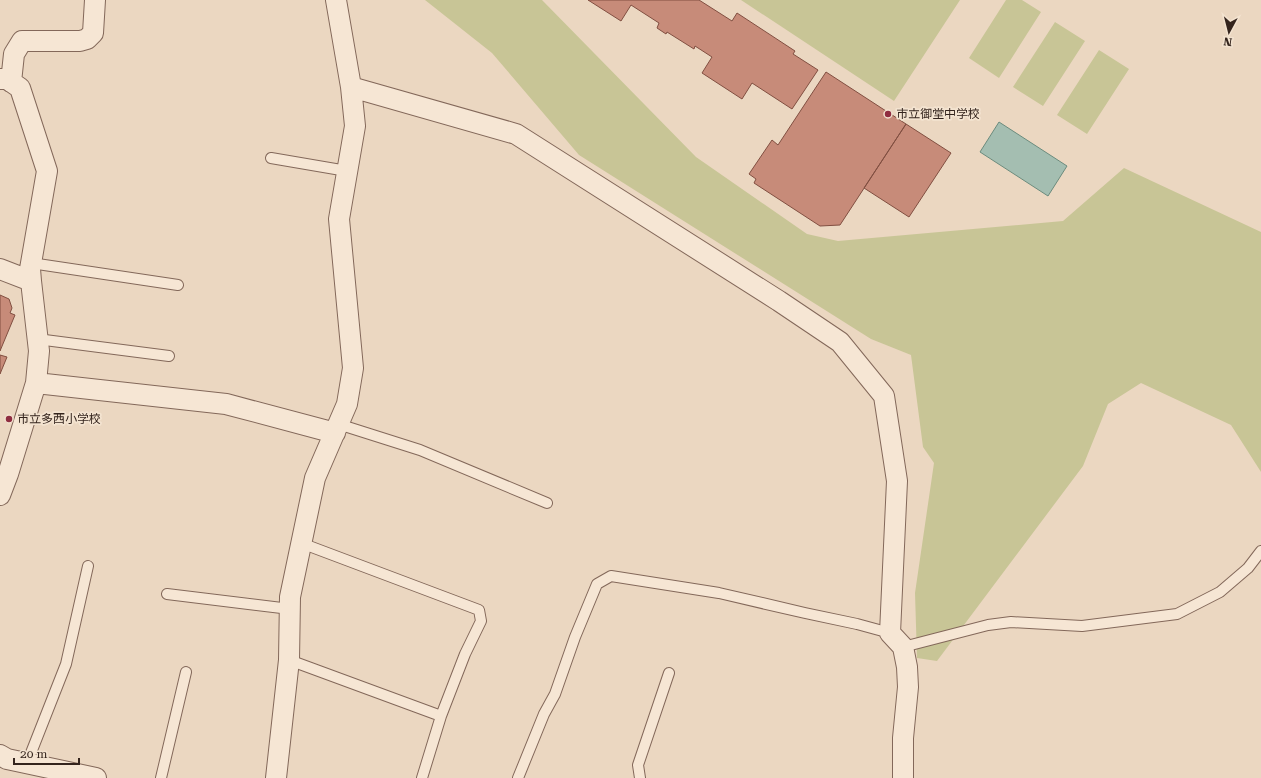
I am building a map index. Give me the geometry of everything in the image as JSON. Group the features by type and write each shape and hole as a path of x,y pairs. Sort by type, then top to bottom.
{"street":[{"path":"0,495 36,383 39,351 31,272 47,171 20,88 5,80 14,54 22,42 80,41 87,39 93,33 95,0"},
{"path":"276,778 288,660 290,597 315,478 347,404 353,368 339,219 355,126 352,87 336,0"},
{"path":"352,87 516,134 780,301 840,342 884,396 897,481 896,640 907,667 908,687 903,778"},
{"path":"0,269 31,272"},
{"path":"36,383 226,404 336,429"},
{"path":"0,755 7,759 96,778"}],"lane":[{"path":"271,158 347,171"},
{"path":"31,272 178,285"},
{"path":"37,339 169,356"},
{"path":"336,429 420,450 547,503"},
{"path":"301,543 479,610 481,622 465,654 441,716 422,778"},
{"path":"518,778 544,714 555,694 596,584 611,576 719,593 805,614 857,624 896,640 1011,622 1082,626 1176,614 1220,592 1248,568 1261,551"},
{"path":"27,763 66,664 88,566"},
{"path":"167,594 290,609"},
{"path":"288,660 441,716"},
{"path":"161,778 186,672"},
{"path":"640,778 638,765 669,673"}],"shaded area":[{"path":"425,0 542,0 696,157 807,234 838,241 1063,221 1124,168 1261,232 1261,472 1231,425 1141,383 1108,404 1083,466 937,661 917,658 915,593 934,463 923,447 911,355 871,339 579,155 492,53"},
{"path":"741,0 960,0 894,101"},
{"path":"1006,0 1022,0 1041,12 999,78 969,58"},
{"path":"1055,22 1085,41 1043,106 1013,87"},
{"path":"1099,50 1129,69 1087,134 1057,115"},
{"path":"999,122 1067,166 1048,196 980,152"}],"building":[{"path":"588,0 699,0 732,21 737,13 795,51 793,54 818,70 792,109 752,83 742,99 702,73 712,57 695,46 694,49 667,32 666,34 657,28 659,23 631,5 621,21"},
{"path":"826,72 906,124 840,225 820,226 754,183 756,179 749,174 772,140 778,145"},
{"path":"906,124 951,153 909,217 864,188"},
{"path":"0,295 9,299 12,308 10,313 15,315 0,351"},
{"path":"0,355 7,357 0,374"}],"place":[{"name":"市立御堂中学校","path":"888,114"},
{"name":"市立多西小学校","path":"9,419"}]}
